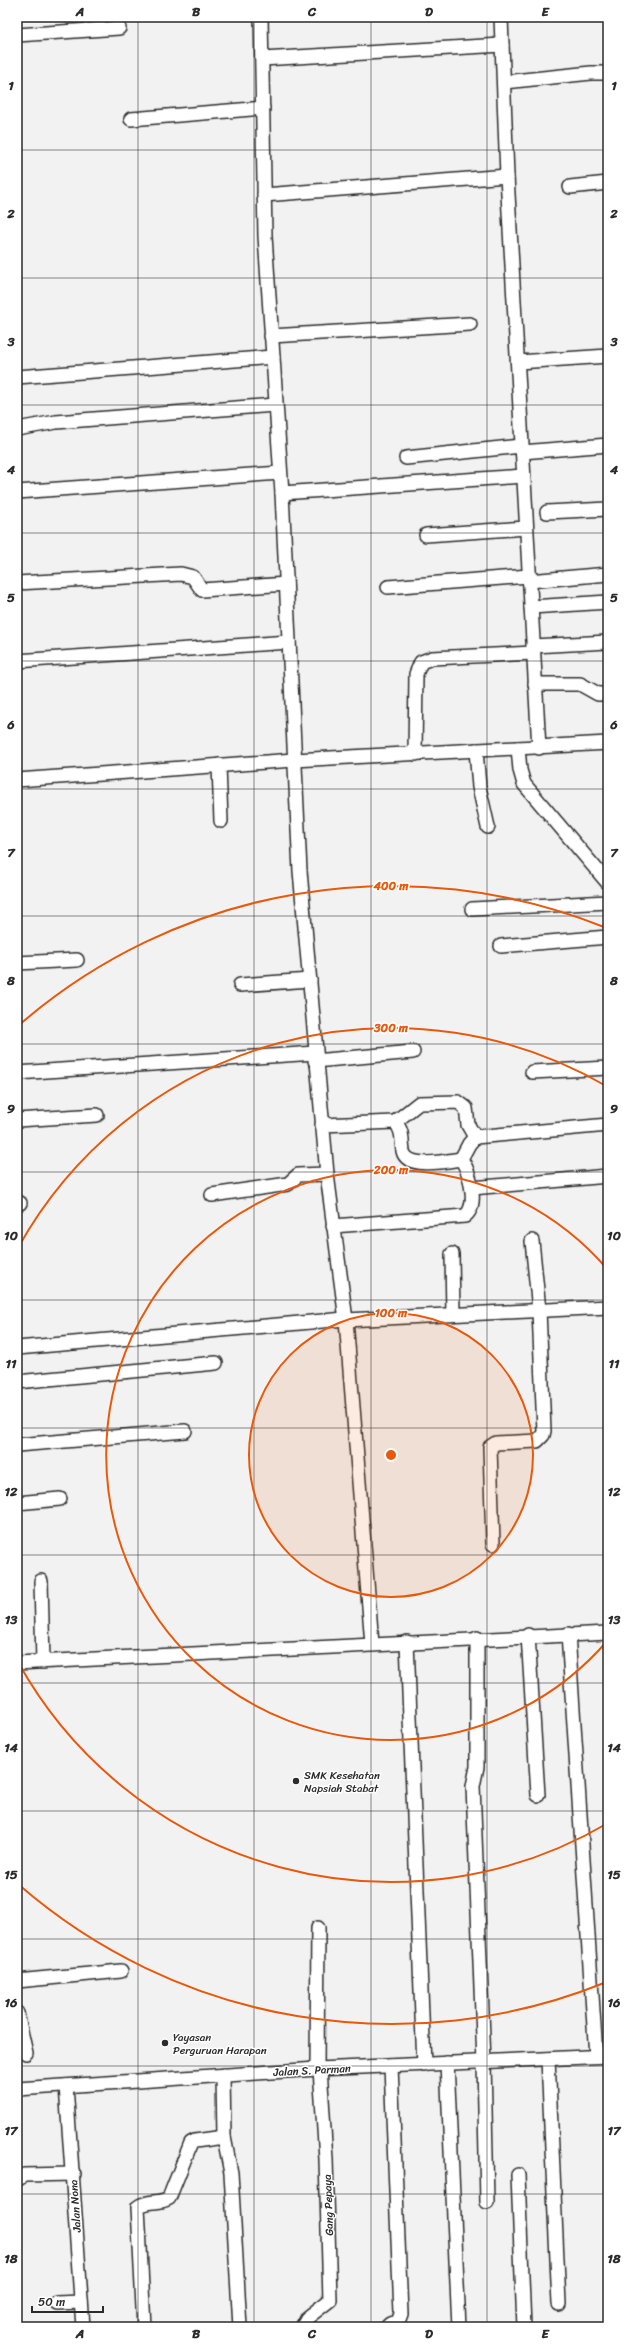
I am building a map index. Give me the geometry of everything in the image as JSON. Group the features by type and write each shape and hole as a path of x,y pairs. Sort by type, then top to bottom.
{"street":[{"path":"261,17 264,195 275,405 282,494 300,871 310,980 315,1057 327,1174 346,1319 372,1644"},
{"path":"501,17 507,176 518,362 516,477 524,578 531,607 539,748"},
{"path":"17,35 119,28"},
{"path":"262,59 502,44"},
{"path":"504,82 608,73"},
{"path":"131,119 263,108"},
{"path":"264,195 507,176"},
{"path":"570,186 608,183"},
{"path":"271,336 470,324"},
{"path":"518,362 608,356"},
{"path":"17,377 273,357"},
{"path":"17,429 56,422 275,405"},
{"path":"406,458 517,448 608,445"},
{"path":"17,492 280,473"},
{"path":"282,494 516,477"},
{"path":"547,512 608,509"},
{"path":"426,535 520,529"},
{"path":"17,583 180,574 193,577 202,590 286,584"},
{"path":"388,587 608,574"},
{"path":"531,607 608,602"},
{"path":"17,661 289,642"},
{"path":"416,754 416,674 421,662 432,658 608,642"},
{"path":"535,684 580,684 598,694 608,694"},
{"path":"17,780 294,760 539,748 608,743"},
{"path":"518,748 520,770 524,784 608,883"},
{"path":"476,750 479,787 488,827"},
{"path":"219,765 221,820"},
{"path":"472,909 608,902"},
{"path":"501,946 608,938"},
{"path":"17,964 78,960"},
{"path":"240,985 310,980"},
{"path":"17,1073 413,1052"},
{"path":"532,1072 608,1068"},
{"path":"322,1125 396,1122 418,1103 458,1102 466,1108 468,1125 475,1137"},
{"path":"17,1120 97,1115"},
{"path":"396,1122 402,1131 403,1151 409,1160 420,1163 461,1159"},
{"path":"461,1159 469,1144 475,1137 608,1125"},
{"path":"333,1226 465,1216 471,1209 472,1188 470,1174 461,1159"},
{"path":"212,1195 288,1184 298,1175 327,1174"},
{"path":"472,1188 608,1176"},
{"path":"493,1544 490,1447 496,1443 537,1440 543,1436 539,1310 532,1241"},
{"path":"452,1254 454,1314"},
{"path":"17,1348 346,1319 608,1307"},
{"path":"17,1382 216,1363"},
{"path":"17,1445 184,1431"},
{"path":"17,1503 60,1499"},
{"path":"40,1581 43,1662"},
{"path":"17,1663 528,1635 608,1633"},
{"path":"568,1634 602,2056"},
{"path":"528,1635 538,1795"},
{"path":"477,1638 477,1767 473,1786 484,2062 487,2202"},
{"path":"407,1642 424,2065"},
{"path":"318,1928 319,2069"},
{"path":"17,1981 121,1971"},
{"path":"17,2013 26,2052"},
{"name":"Jalan S. Parman","path":"17,2089 319,2069 602,2056"},
{"path":"548,2059 559,2304"},
{"path":"447,2063 459,2327"},
{"path":"387,2327 398,2322 401,2314 391,2066"},
{"name":"Gang Pepaya","path":"302,2327 306,2318 330,2300 326,2159 319,2069"},
{"path":"223,2075 224,2137 231,2173 240,2327"},
{"name":"Jalan Nona","path":"66,2086 74,2174 83,2327"},
{"path":"144,2327 138,2207 142,2204 164,2201 169,2198 191,2143 195,2140 224,2137"},
{"path":"17,2180 24,2175 74,2174"},
{"path":"518,2175 524,2327"},
{"path":"57,2303 82,2302"}],"place":[{"name":"SMK Kesehatan Napsiah Stabat","path":"296,1781"},
{"name":"Yayasan Perguruan Harapan","path":"165,2043"}]}
